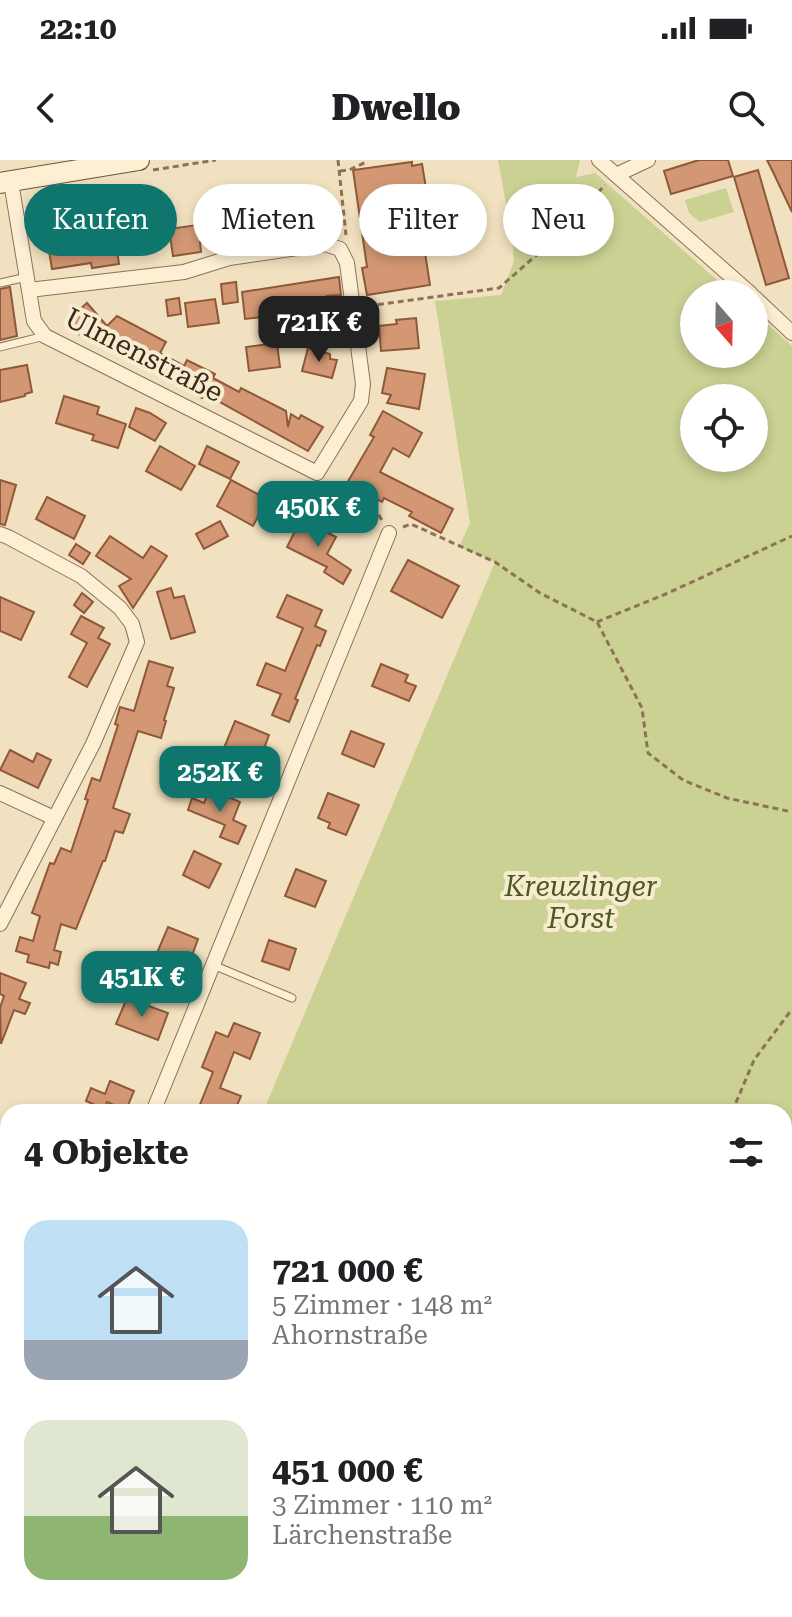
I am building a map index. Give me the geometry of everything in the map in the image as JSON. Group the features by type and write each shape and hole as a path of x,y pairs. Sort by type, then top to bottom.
{"main road":[{"path":"6,182 139,160"}],"street":[{"path":"599,160 734,280"},
{"path":"616,175 648,160"},
{"name":"Ulmenstraße","path":"6,182 34,321 45,336 317,473"},
{"path":"317,473 361,401 363,384 354,308 343,255"},
{"path":"28,284 184,272 243,256"},
{"path":"768,311 792,333"},
{"path":"156,1104 389,533"},
{"path":"0,534 81,576 120,608 132,624 137,642 93,744 0,924"},
{"path":"0,793 54,818"}],"lane":[{"path":"0,283 28,284"},
{"path":"0,347 45,336"},
{"path":"213,965 292,998"}],"path":[{"path":"338,160 341,184"},
{"path":"339,171 366,162"},
{"path":"354,308 499,288 556,238 616,175"},
{"path":"343,202 347,233 343,242"},
{"path":"317,473 374,507 389,533 411,524 495,562 540,593 597,622 642,708 648,753 683,780 727,798 792,812"},
{"path":"597,622 792,536"},
{"path":"735,1104 754,1060 792,1009"}],"green space":[{"name":"Kreuzlinger Forst","path":"498,160 580,160 576,177 595,173 608,184 503,184 503,187"},
{"path":"726,188 734,212 700,222 689,213 685,200"},
{"name":"Kreuzlinger Forst","path":"614,190 717,280 680,280 680,368 768,368 768,325 792,346 792,1104 266,1104 495,562 459,547 470,523 435,301 501,295 514,256 614,256"}],"building":[{"path":"699,160 728,160 733,176 671,194 664,171"},
{"path":"767,160 792,160 792,212 773,172"},
{"path":"412,162 412,166 422,164 425,184 359,184 359,212 353,170"},
{"path":"758,170 789,278 768,284 768,280 765,280 734,177"},
{"path":"193,226 193,253 177,255 177,228"},
{"path":"50,256 118,256 119,264 92,268 91,263 52,269"},
{"path":"365,256 426,256 430,285 367,295 362,268 367,267"},
{"path":"339,277 341,295 327,296 328,309 245,319 242,292"},
{"path":"236,282 238,302 223,304 221,284"},
{"path":"10,287 17,336 0,340 0,289"},
{"path":"179,298 181,314 168,316 166,300"},
{"path":"215,299 219,323 188,327 185,303"},
{"path":"87,303 107,326 117,316 166,342 160,353 184,366 187,360 215,374 213,378 239,392 241,388 286,411 288,427 291,414 299,419 301,415 323,427 308,451 216,400 202,398 174,383 176,380 152,367 150,371 122,356 95,330 93,332 89,327 80,335 67,321"},
{"path":"416,318 419,348 381,351 379,326"},
{"path":"277,343 280,367 249,371 246,347"},
{"path":"308,348 330,354 330,359 337,360 332,378 302,371"},
{"path":"27,365 32,392 0,402 0,370"},
{"path":"387,368 425,374 419,409 387,403 391,395 382,393"},
{"path":"64,396 99,407 97,414 126,424 118,448 92,440 94,435 56,423"},
{"path":"136,408 166,423 155,441 129,427"},
{"path":"383,411 422,433 409,457 393,448 380,472 453,509 441,533 409,516 412,512 384,498 382,502 347,483 374,437 370,435"},
{"path":"160,446 195,466 181,490 146,471"},
{"path":"207,446 239,462 230,479 199,464"},
{"path":"0,480 16,485 5,525 0,524"},
{"path":"231,480 267,499 253,526 217,506"},
{"path":"282,485 310,500 301,517 273,502"},
{"path":"47,497 85,516 74,539 36,519"},
{"path":"301,519 336,537 327,554 351,570 343,584 324,572 327,567 287,547"},
{"path":"220,521 228,536 204,549 196,534"},
{"path":"110,536 143,558 151,546 167,556 133,608 119,586 131,579 96,556"},
{"path":"76,544 90,553 83,564 69,555"},
{"path":"408,560 459,586 442,618 391,591"},
{"path":"171,588 174,598 184,596 195,632 171,639 157,592"},
{"path":"82,593 93,602 84,613 74,605"},
{"path":"287,595 322,610 315,626 326,631 295,699 298,700 289,722 272,715 281,694 257,685 266,663 285,671 303,628 277,617"},
{"path":"0,597 34,612 21,640 0,631"},
{"path":"81,616 104,628 98,638 110,644 87,687 69,677 87,643 71,634"},
{"path":"149,661 173,668 167,686 174,688 161,738 138,731 113,808 130,814 123,833 115,831 76,929 61,924 54,950 61,952 58,965 50,962 49,968 27,962 29,955 16,951 20,937 33,941 40,916 32,913 50,863 54,864 61,848 71,852 92,778 100,781 118,725 115,724 120,707 134,711"},
{"path":"381,664 408,675 405,682 416,686 409,701 372,686"},
{"path":"235,721 269,735 259,762 224,748"},
{"path":"351,731 384,744 374,767 342,754"},
{"path":"10,750 33,762 37,753 51,760 38,788 0,770"},
{"path":"210,789 240,802 233,820 246,826 238,844 220,837 225,825 188,810 192,798 204,803"},
{"path":"328,793 359,805 346,835 328,828 330,823 318,818"},
{"path":"194,851 221,864 209,888 183,875"},
{"path":"296,869 326,881 315,907 285,896"},
{"path":"168,927 198,939 190,961 180,958 171,981 149,972"},
{"path":"269,940 296,949 289,970 262,961"},
{"path":"0,973 26,983 19,999 30,1003 25,1014 14,1010 1,1044 0,1008 4,996 0,994"},
{"path":"127,998 168,1013 158,1040 116,1024"},
{"path":"234,1023 260,1033 250,1059 234,1052 220,1088 241,1096 238,1104 200,1104 213,1072 202,1067 216,1032 228,1037"},
{"path":"110,1081 134,1091 129,1104 93,1104 86,1101 91,1088 105,1094"}]}
